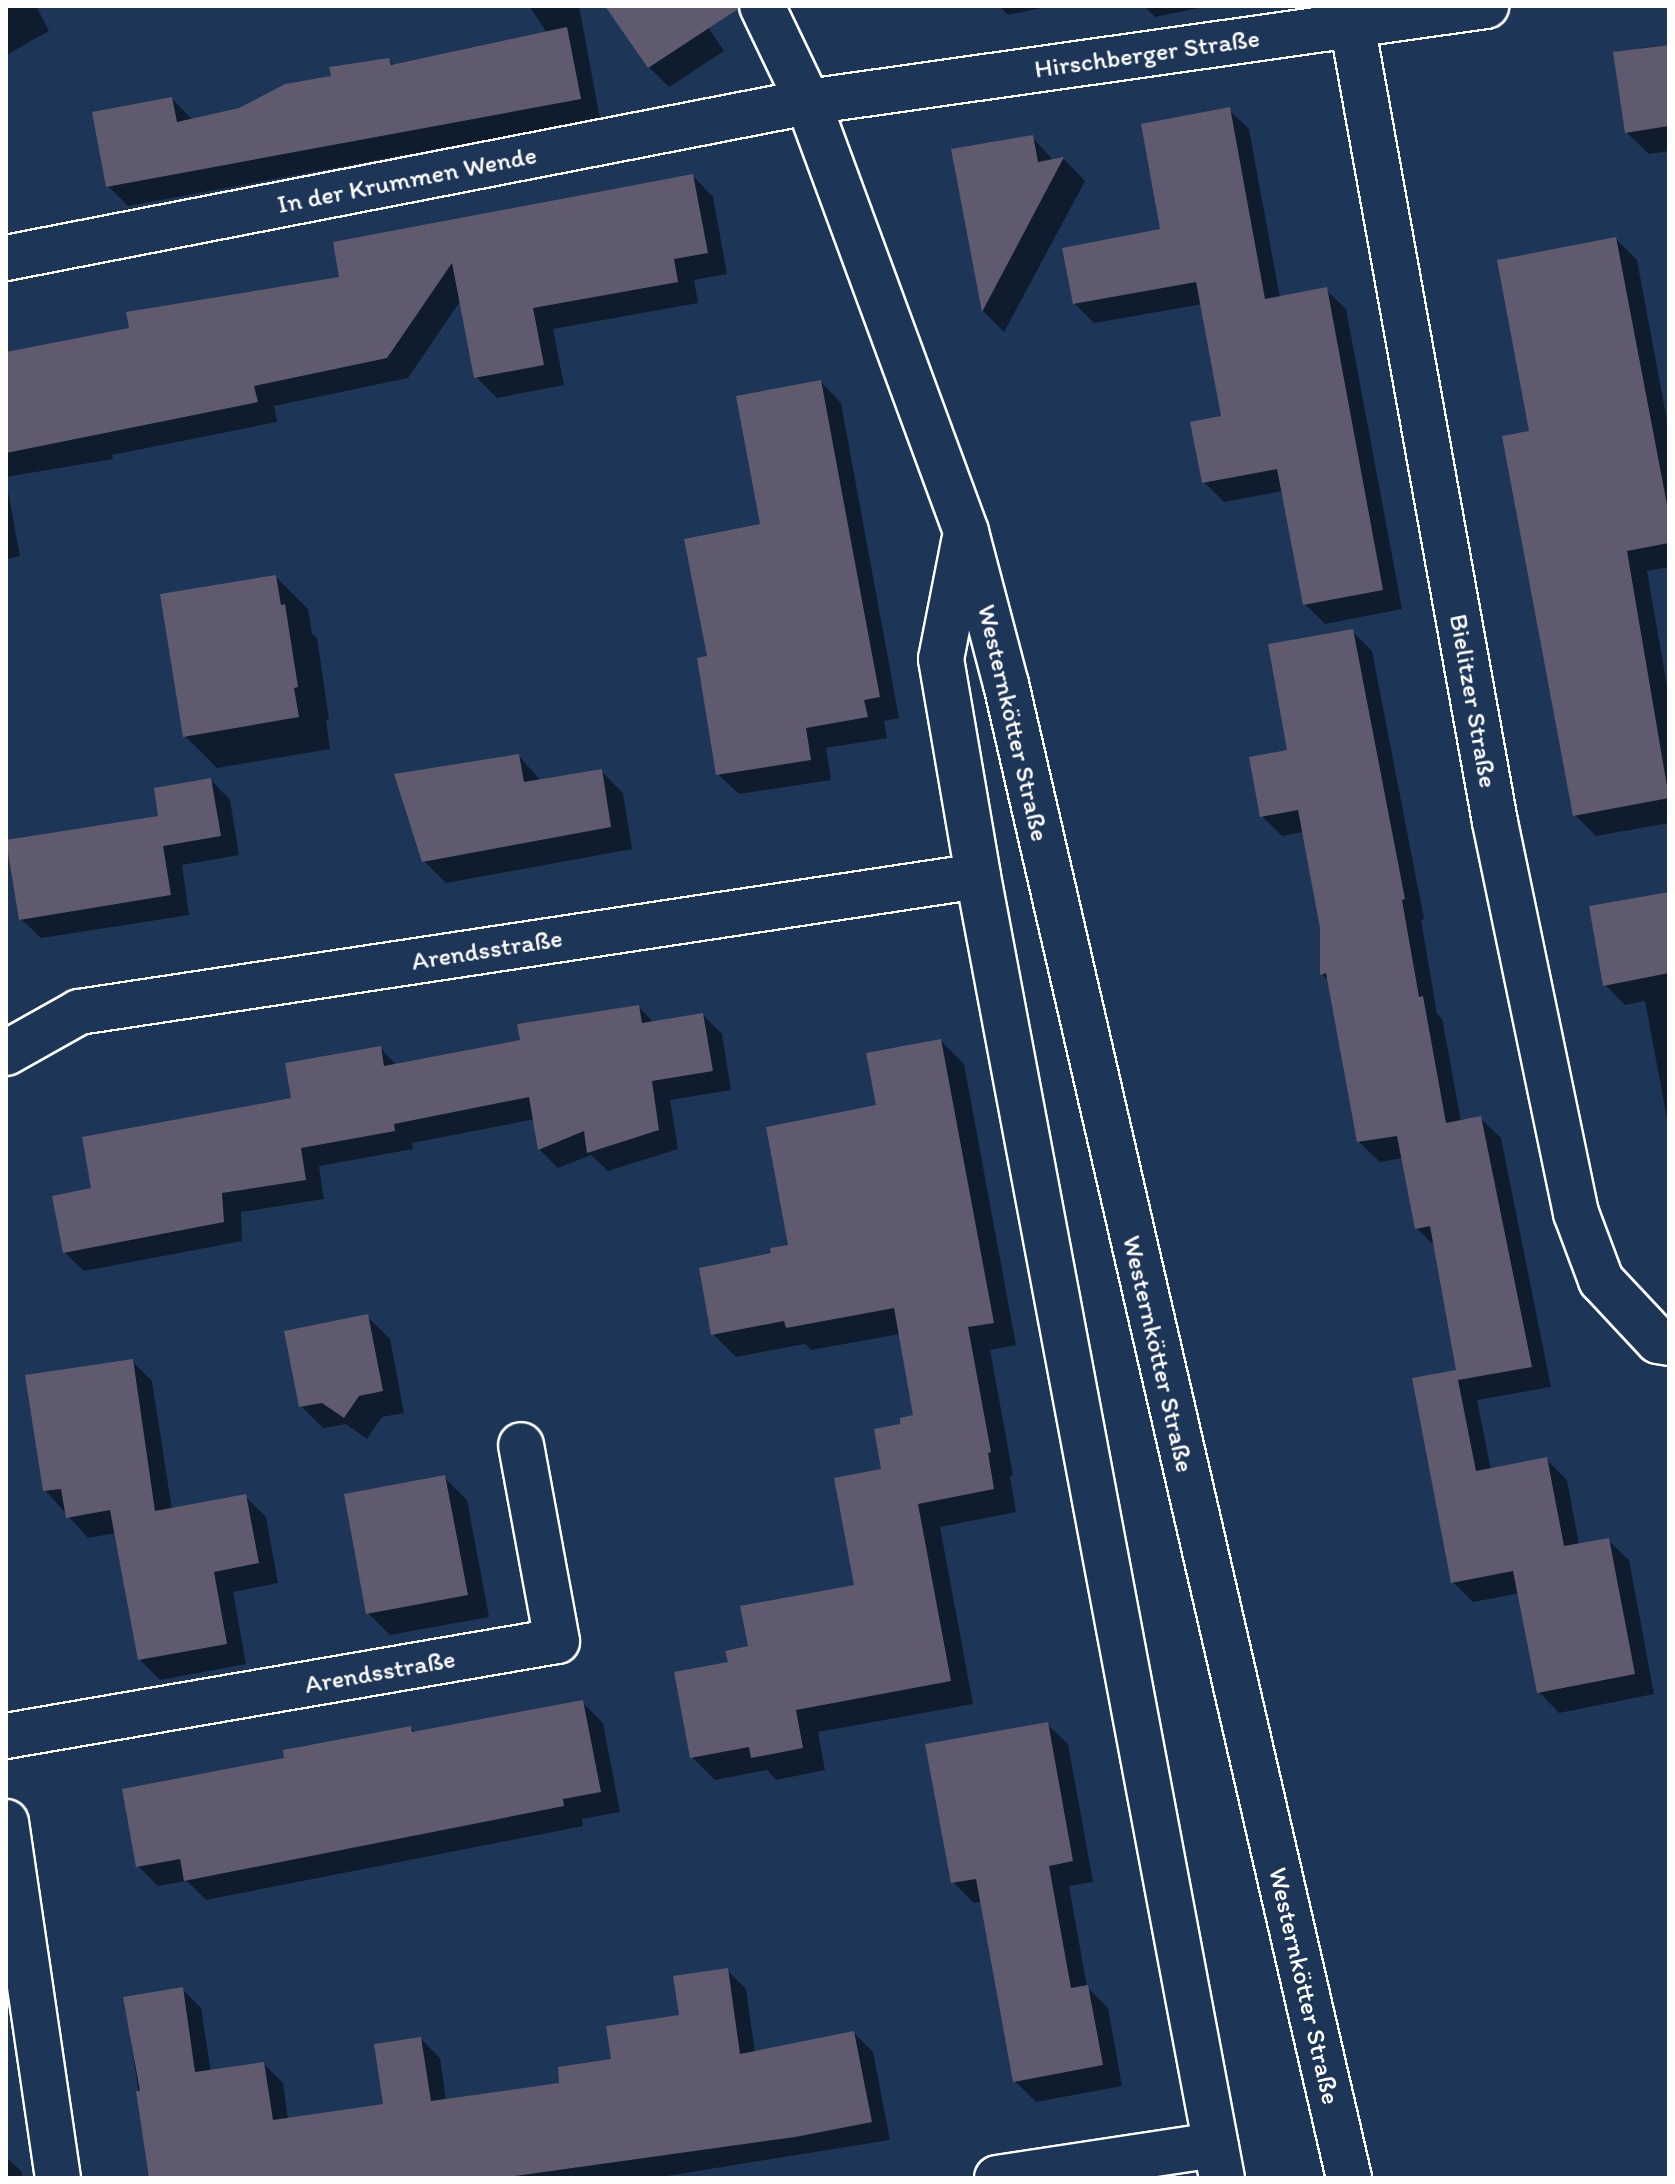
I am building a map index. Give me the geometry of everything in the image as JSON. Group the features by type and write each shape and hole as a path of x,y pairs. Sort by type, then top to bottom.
{"street":[{"name":"Westernkötter Straße","path":"762,6 808,102 966,532 1006,684 1349,2178"},
{"name":"Hirschberger Straße","path":"808,102 1298,18 1352,24 1486,6"},
{"name":"Bielitzer Straße","path":"1352,24 1495,822 1576,1213 1601,1280 1658,1341 1669,1343"},
{"name":"In der Krummen Wende","path":"6,258 808,102"},
{"name":"Westernkötter Straße","path":"966,532 941,659 978,876 1219,2161"},
{"name":"Arendsstraße","path":"6,1053 79,1012 978,876"},
{"name":"Arendsstraße","path":"6,1736 557,1641 521,1445"},
{"path":"6,1822 58,2178"},
{"path":"997,2178 1219,2161"}],"building":[{"path":"605,6 737,6 738,9 648,68"},
{"path":"567,27 581,99 106,187 92,112 172,97 177,122 239,108 285,84 331,76 329,67 389,58 391,65"},
{"path":"1669,45 1669,126 1625,133 1613,52"},
{"path":"1230,107 1265,299 1327,287 1383,590 1303,605 1277,469 1202,483 1190,422 1221,416 1196,282 1073,304 1062,248 1160,229 1141,124"},
{"path":"1033,135 1038,162 1064,157 982,312 951,149"},
{"path":"693,174 708,253 674,259 678,282 533,308 544,365 474,378 452,263 387,358 254,386 258,402 6,453 6,352 129,328 126,312 339,277 333,242"},
{"path":"1616,237 1669,515 1669,543 1627,551 1669,798 1573,816 1502,436 1529,431 1497,260"},
{"path":"821,380 880,697 864,700 868,717 806,728 811,760 716,775 697,658 707,656 684,539 760,524 736,396"},
{"path":"276,575 281,605 285,604 298,687 294,688 299,717 183,737 160,594"},
{"path":"1353,629 1405,899 1402,900 1419,997 1423,996 1446,1123 1481,1116 1532,1367 1458,1380 1476,1471 1547,1457 1564,1546 1609,1538 1635,1674 1537,1693 1513,1571 1451,1583 1412,1378 1456,1370 1430,1226 1415,1229 1397,1136 1357,1142 1326,973 1320,975 1320,928 1298,810 1260,817 1249,757 1287,750 1268,644"},
{"path":"519,754 524,782 602,769 611,827 422,862 394,774"},
{"path":"211,778 221,836 163,846 171,895 19,920 6,840 158,816 154,788"},
{"path":"1669,892 1669,973 1603,986 1589,906"},
{"path":"639,1005 642,1023 703,1013 713,1071 652,1081 659,1130 587,1153 584,1131 538,1150 529,1097 394,1124 395,1131 301,1148 306,1180 222,1193 224,1222 63,1253 52,1196 91,1188 82,1137 291,1098 285,1063 381,1046 384,1066 520,1040 517,1024"},
{"path":"941,1039 994,1323 968,1327 991,1452 988,1453 994,1489 918,1504 951,1681 796,1710 803,1748 751,1758 749,1747 690,1758 674,1672 728,1662 725,1651 748,1646 740,1606 854,1585 834,1478 881,1469 874,1429 900,1424 900,1418 913,1415 894,1308 786,1328 784,1321 711,1335 699,1268 771,1253 770,1248 788,1245 766,1127 876,1105 866,1053"},
{"path":"368,1314 383,1391 359,1396 344,1418 322,1403 299,1407 284,1331"},
{"path":"133,1359 155,1511 246,1494 259,1563 214,1572 227,1644 138,1660 110,1510 66,1518 61,1489 43,1491 25,1375"},
{"path":"445,1475 468,1595 366,1614 344,1494"},
{"path":"583,1700 601,1792 563,1799 564,1806 184,1881 180,1859 136,1867 122,1789 284,1758 283,1750 411,1726 412,1732"},
{"path":"1048,1722 1073,1861 1049,1866 1071,1988 1088,1985 1103,2065 1013,2082 976,1879 951,1883 925,1744"},
{"path":"728,1968 740,2054 854,2031 872,2122 795,2137 500,2178 149,2178 136,2091 140,2091 123,1997 183,1987 195,2072 264,2062 273,2120 383,2104 374,2044 421,2037 431,2101 559,2083 558,2067 611,2059 606,2026 679,2015 673,1976"}]}
